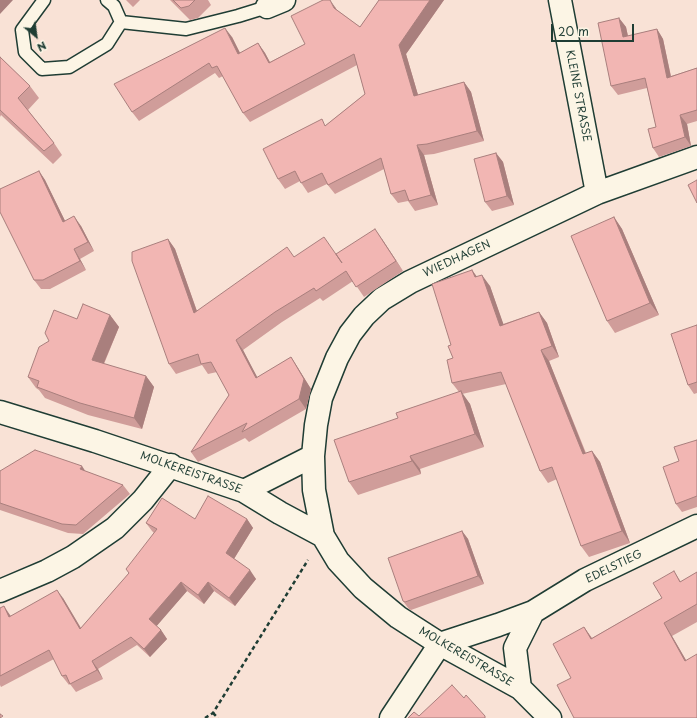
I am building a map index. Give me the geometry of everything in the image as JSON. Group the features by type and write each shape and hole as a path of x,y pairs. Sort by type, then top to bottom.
{"street":[{"name":"KLEINE STRASSE","path":"560,0 597,193"},
{"name":"WIEDHAGEN","path":"323,536 314,490 313,456 316,425 321,398 337,358 350,334 364,316 382,299 410,282 597,193 697,157"},
{"name":"MOLKEREISTRASSE","path":"0,412 170,465 244,491 280,513 323,536 338,561 363,588 398,617 440,644 520,688 548,717"},
{"path":"244,491 313,456"},
{"path":"0,591 47,572 73,557 115,528 143,500 170,465"},
{"name":"EDELSTIEG","path":"440,644 533,612 585,580 697,526"},
{"path":"520,688 515,648 533,612"},
{"path":"390,718 440,644"}],"lane":[{"path":"44,0 22,30 25,52 42,69 69,67 107,44 121,22"},
{"path":"108,0 114,6 121,22"},
{"path":"121,22 186,29 238,16 275,3"}],"path":[{"path":"205,718 213,713 323,536"},
{"path":"213,713 218,718"}],"building":[{"path":"173,0 195,0 189,6 181,8"},
{"path":"323,0 330,0 334,8 360,27 379,0 430,0 399,45 414,96 464,82 477,131 427,144 417,145 431,195 409,201 405,190 391,194 381,158 328,185 322,173 301,183 295,171 278,179 263,149 322,119 325,126 365,94 354,54 243,113 217,66 212,68 209,63 132,112 114,84 225,28 238,54 258,43 269,63 305,44 291,16"},
{"path":"619,18 623,37 657,29 667,78 697,68 697,110 680,115 685,137 653,148 648,129 656,127 645,78 611,86 598,23"},
{"path":"0,57 30,86 18,98 54,143 44,151 0,110"},
{"path":"496,153 507,196 485,202 474,159"},
{"path":"39,171 63,222 74,216 88,242 74,249 80,261 43,280 34,280 0,212 0,189"},
{"path":"697,180 697,203 688,185"},
{"path":"614,217 650,303 607,321 571,236"},
{"path":"375,229 396,261 356,287 346,271 316,291 314,288 275,312 236,340 256,378 291,357 304,379 299,399 242,432 247,423 191,452 229,395 211,362 201,364 198,354 169,364 132,261 132,252 168,239 194,313 287,247 294,257 324,237 342,263 336,254"},
{"path":"472,270 475,277 482,275 500,326 539,312 552,346 541,350 583,454 592,451 622,531 581,546 552,467 540,471 501,372 452,383 447,360 453,358 448,346 451,345 432,284"},
{"path":"83,304 110,315 92,360 146,376 134,418 80,403 37,387 39,381 28,377 39,347 49,341 45,333 54,310 77,319"},
{"path":"697,325 697,382 688,385 671,334"},
{"path":"461,391 475,434 410,456 412,461 349,482 334,440 398,418 396,413"},
{"path":"697,440 697,496 676,504 663,467 679,461 674,447"},
{"path":"35,450 82,466 80,469 123,485 76,525 62,524 0,503 0,471"},
{"path":"208,496 247,519 226,553 250,570 229,598 208,582 198,595 181,582 149,619 161,630 144,649 131,637 92,661 97,670 70,684 66,675 62,676 49,650 0,676 0,608 4,606 9,617 57,590 80,629 129,573 126,569 157,529 146,523 162,498 195,519"},
{"path":"462,531 478,576 405,602 403,601 388,558"},
{"path":"674,571 680,582 697,572 697,604 664,623 685,661 697,654 697,718 574,718 557,685 571,678 553,644 584,627 591,639 662,598 653,583"},
{"path":"452,685 464,698 466,695 485,716 485,718 408,718 414,712 419,716"}]}
